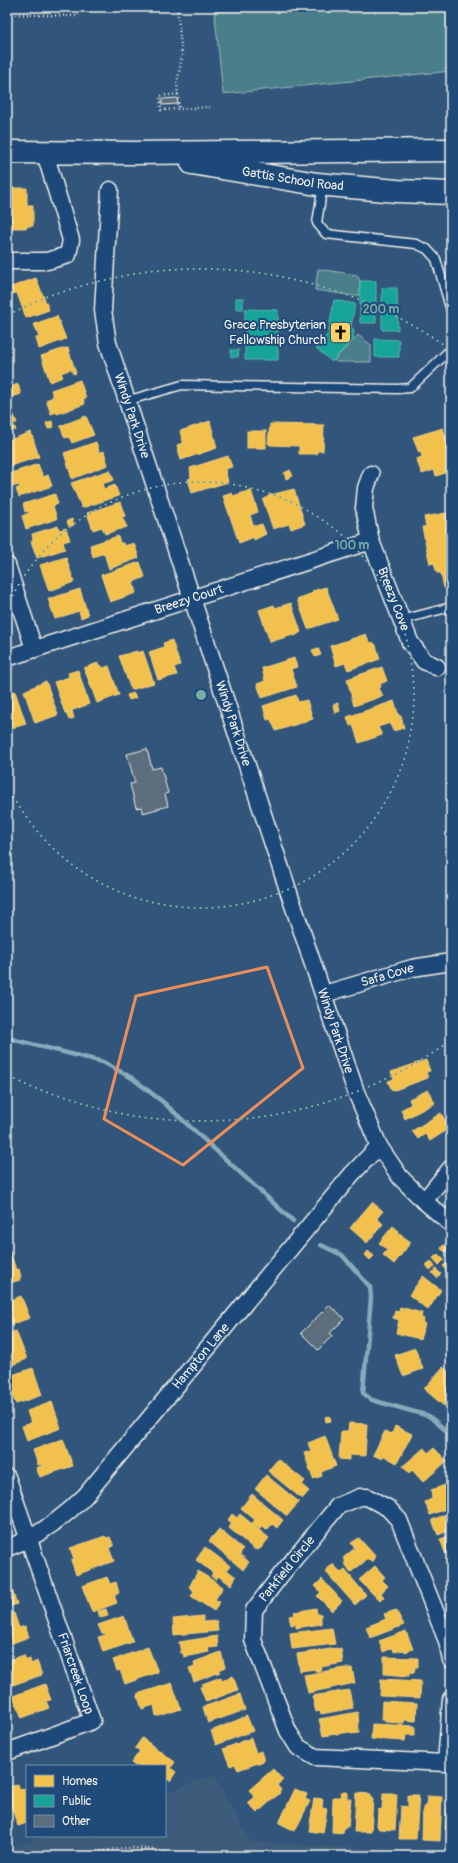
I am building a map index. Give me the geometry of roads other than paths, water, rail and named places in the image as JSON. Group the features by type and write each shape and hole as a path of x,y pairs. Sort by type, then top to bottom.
{"main road":[{"name":"Gattis School Road","path":"7,152 135,153 451,150"},
{"name":"Gattis School Road","path":"135,153 323,184 397,191 451,193"}],"street":[{"path":"7,262 47,261 68,255 71,240 45,152"},
{"name":"Windy Park Drive","path":"110,190 103,310 108,343 126,401 193,597 287,889 324,994 356,1092 379,1146 400,1176 424,1201 451,1224"},
{"name":"Breezy Cove","path":"371,474 366,488 364,508 371,541 410,642 424,661 437,668"},
{"name":"Breezy Court","path":"7,658 371,541"},
{"path":"7,565 34,649"},
{"name":"Safa Cove","path":"324,994 412,968 451,962"},
{"name":"Hampton Lane","path":"7,1548 29,1538 62,1517 85,1496 352,1174 379,1146"},
{"path":"424,1201 451,1168"},
{"path":"7,1477 29,1538"},
{"name":"Parkfield Circle","path":"451,1660 447,1641 399,1520 388,1508 367,1497 360,1497 338,1506 254,1610 253,1640 288,1731 298,1746 315,1757 449,1763 451,1699"},
{"name":"Friarcreek Loop","path":"7,1752 92,1722 29,1538"}],"lane":[{"path":"323,184 317,223 326,234 416,244 427,249 436,259 451,310"},
{"path":"126,401 182,385 410,388 451,349"},
{"path":"401,620 451,607"}],"waterway":[{"path":"7,1038 103,1062 132,1078 163,1102 293,1221"},
{"path":"321,1245 342,1255 370,1287 371,1297 363,1393 372,1400 429,1416 451,1435"}],"place":[{"name":"Grace Presbyterian Fellowship Church","path":"341,332"}]}
